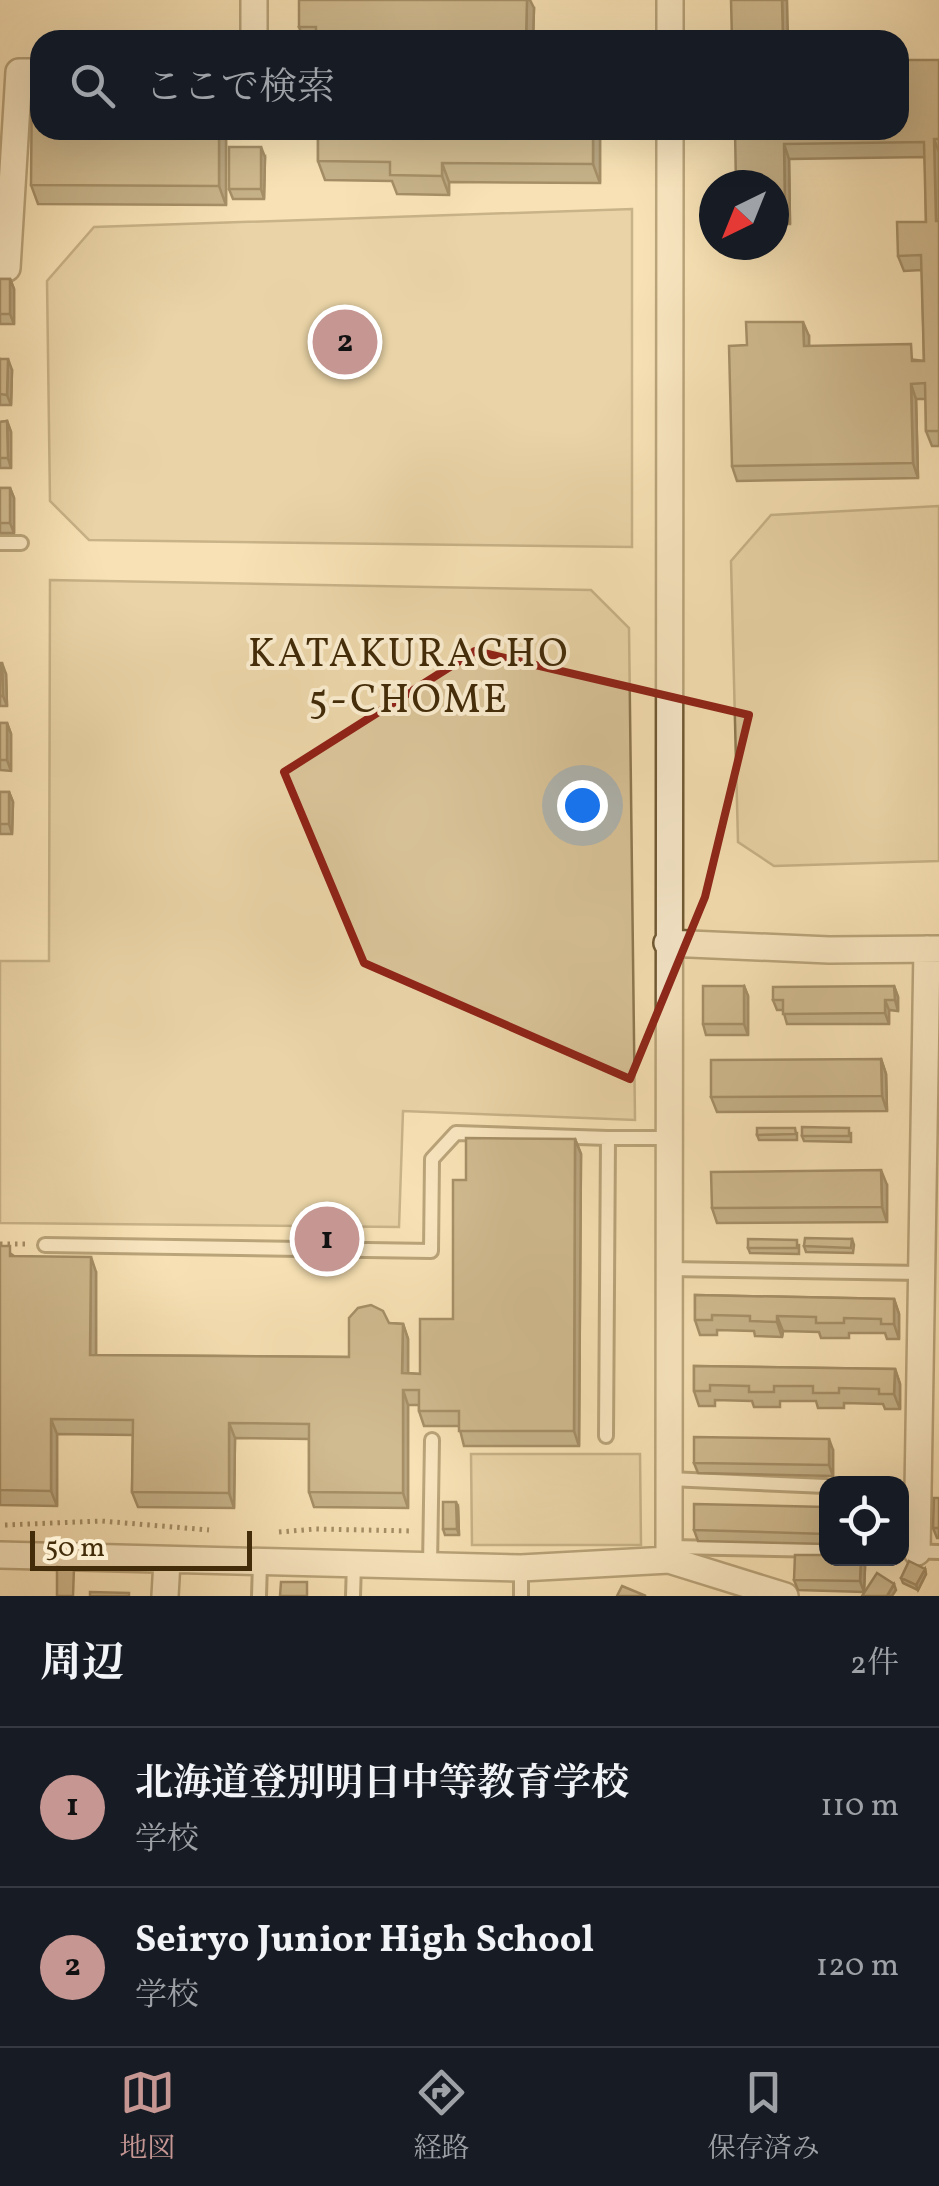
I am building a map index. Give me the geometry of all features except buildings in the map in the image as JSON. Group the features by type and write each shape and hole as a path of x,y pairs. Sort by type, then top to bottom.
{"street":[{"path":"254,0 254,30"},
{"path":"670,0 670,30"},
{"path":"0,268 7,268 19,72 30,72"},
{"path":"669,1553 670,140"},
{"path":"668,943 828,950 933,949 931,1246 922,1273 930,1317 929,1404 917,1480 919,1552"},
{"path":"0,1556 521,1568 669,1553 784,1596"},
{"path":"166,1596 167,1561"}],"lane":[{"path":"0,543 21,543"},
{"path":"45,1245 432,1251 432,1159 456,1134 668,1138"},
{"path":"606,1436 608,1138"},
{"path":"668,1269 922,1273"},
{"path":"430,1566 432,1440"},
{"path":"669,1478 819,1486"},
{"path":"669,1553 819,1550"},
{"path":"259,1596 260,1564"},
{"path":"353,1596 354,1564"},
{"path":"521,1568 521,1596"}],"path":[{"path":"0,1526 101,1521 221,1532"},
{"path":"269,1533 316,1529 431,1531"}],"highlighted area":[{"path":"475,651 749,715 705,897 630,1079 364,963 284,772"}],"shaded area":[{"path":"632,209 632,547 89,540 50,501 47,281 94,227"},
{"path":"939,506 939,861 774,866 738,842 731,561 771,515"},
{"path":"50,580 591,590 629,628 635,1120 403,1111 399,1227 0,1223 0,961 49,961"},
{"path":"471,1454 640,1454 641,1545 472,1545"}],"place":[{"name":"Seiryo Junior High School","path":"345,342"},
{"name":"北海道登別明日中等教育学校","path":"327,1239"}],"district":[{"name":"KATAKURACHO 5-CHOME","path":"409,679"}]}
